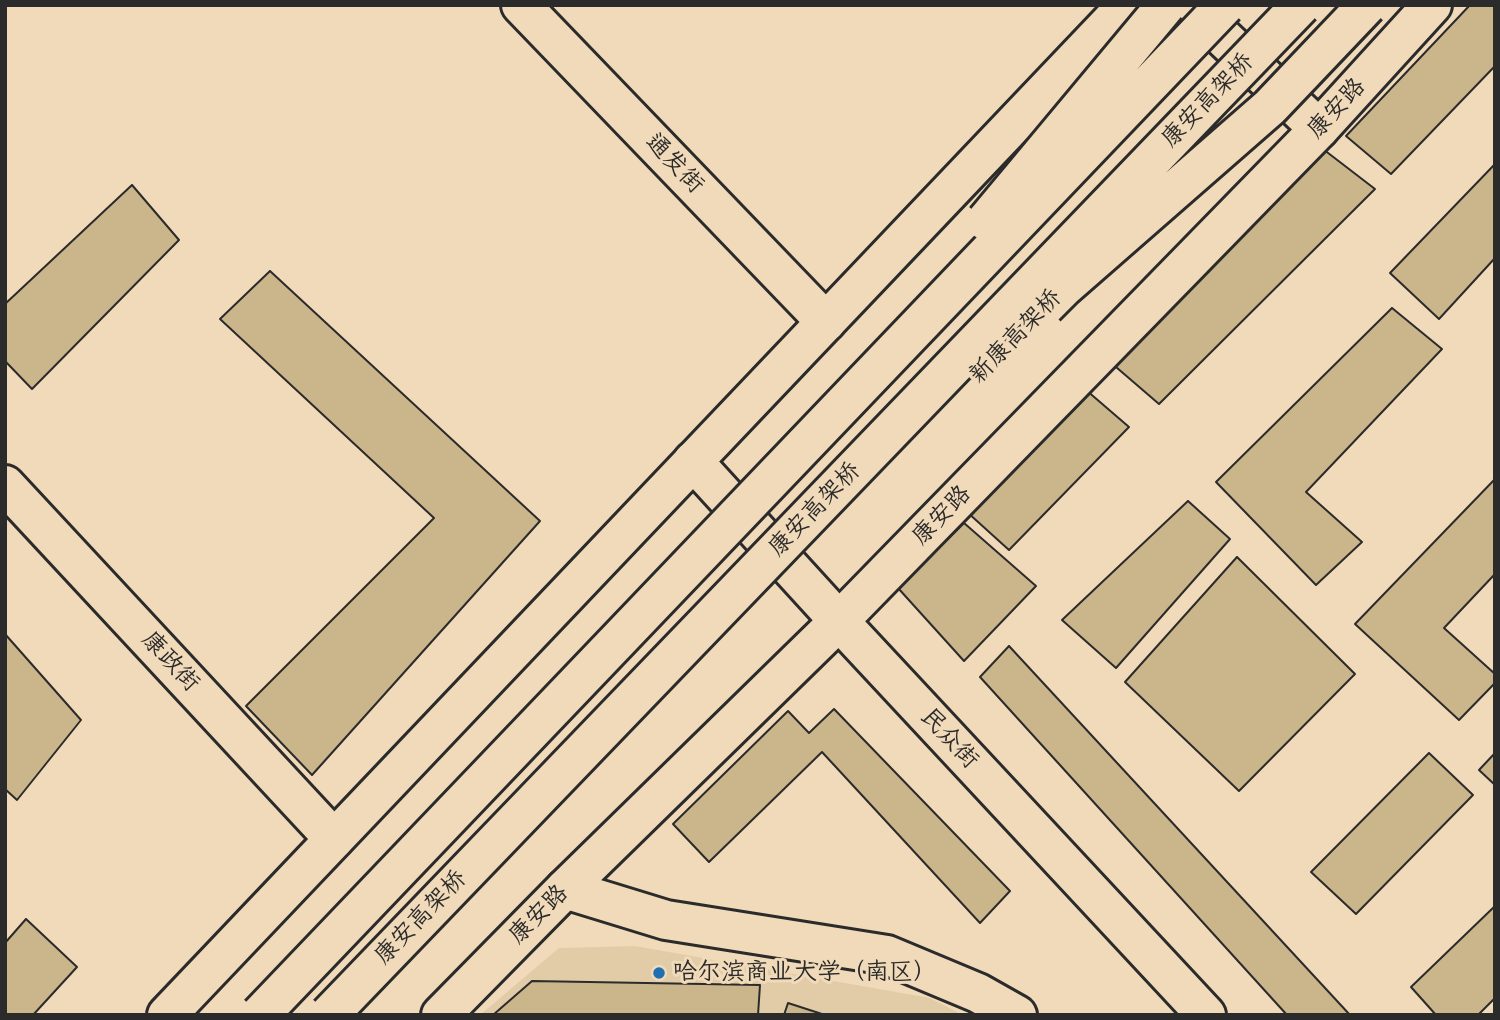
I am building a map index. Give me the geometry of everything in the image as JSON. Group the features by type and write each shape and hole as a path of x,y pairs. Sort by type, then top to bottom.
{"main road":[{"name":"通发街","path":"521,5 826,322"},
{"path":"167,1015 1127,5"},
{"path":"627,632 786,431 990,217 1166,5"},
{"path":"1189,5 1319,129"},
{"name":"康安高架桥","path":"260,1015 1225,5"},
{"name":"康安高架桥","path":"329,1015 1301,5"},
{"name":"新康高架桥","path":"663,667 866,490 1063,288 1270,107 1367,5"},
{"name":"康安路","path":"441,1015 565,889 839,621 1319,129 1432,5"},
{"name":"民众街","path":"694,461 839,621 1206,1015"},
{"name":"康政街","path":"5,485 334,839"},
{"path":"565,889 666,920 887,955 978,993 1017,1015"}],"shaded area":[{"name":"哈尔滨商业大学（南区）","path":"635,946 930,998 963,1015 480,1015 559,948"}],"building":[{"path":"1470,5 1495,5 1495,66 1391,174 1346,136"},
{"path":"1319,146 1375,189 1159,404 1109,361"},
{"path":"1495,164 1495,258 1439,319 1390,273"},
{"path":"132,185 179,240 32,389 5,361 5,304"},
{"path":"270,271 540,521 312,775 246,706 434,518 220,319"},
{"path":"1392,308 1442,349 1306,492 1362,542 1316,585 1216,482"},
{"path":"1086,390 1129,427 1009,550 967,512"},
{"path":"1495,479 1495,574 1444,628 1495,674 1495,683 1459,720 1355,624"},
{"path":"1188,501 1230,539 1116,668 1062,620"},
{"path":"964,523 1036,586 964,661 898,588"},
{"path":"1237,557 1355,674 1239,791 1125,682"},
{"path":"5,634 81,720 17,800 5,789"},
{"path":"1009,646 1350,1015 1287,1015 980,677"},
{"path":"834,709 1010,891 980,923 822,752 709,862 673,824 788,711 809,733"},
{"path":"1429,753 1473,795 1356,914 1311,872"},
{"path":"1495,753 1495,785 1479,770"},
{"path":"1495,906 1495,998 1478,1015 1436,1015 1411,987"},
{"path":"26,919 77,967 33,1015 5,1015 5,943"},
{"path":"532,981 760,985 758,1015 493,1015"},
{"path":"788,1003 825,1015 784,1015"}],"place":[{"name":"哈尔滨商业大学（南区）","path":"659,973"}]}
